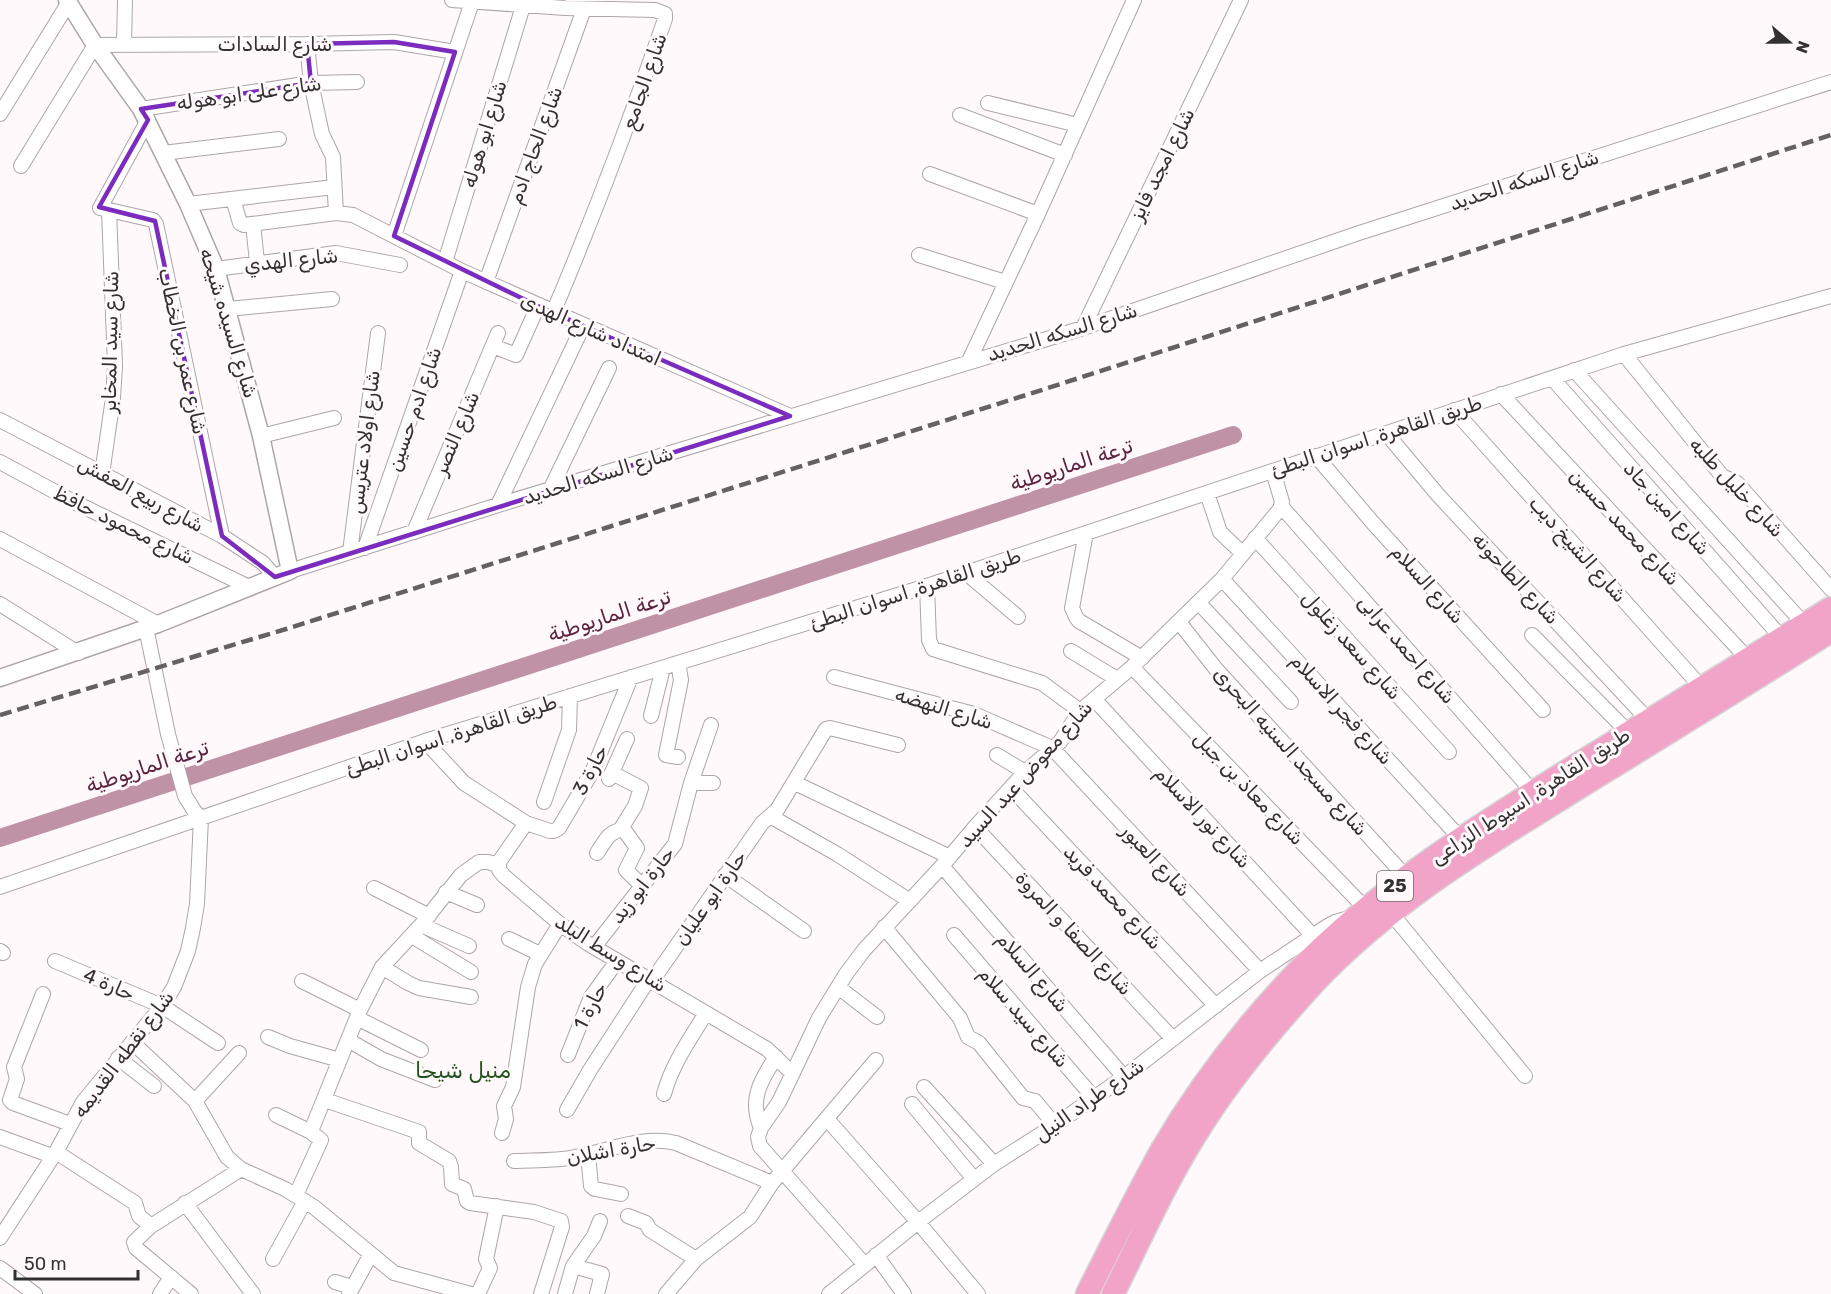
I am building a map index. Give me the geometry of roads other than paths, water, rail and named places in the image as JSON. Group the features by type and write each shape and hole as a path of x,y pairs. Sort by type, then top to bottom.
{"highway":[{"name":"طريق القاهرة, اسيوط الزراعى","path":"1087,1294 1162,1151 1206,1084 1250,1025 1322,947 1406,877 1461,839 1831,608"},
{"name":"طريق القاهرة, اسيوط الزراعى","path":"1113,1294 1177,1166 1225,1091 1265,1039 1315,982 1357,941 1423,889 1503,835 1831,631"}],"street":[{"path":"124,44 125,0"},
{"name":"شارع الجامع","path":"452,0 568,4 584,9 655,10 664,14 665,19 598,206 553,313"},
{"path":"969,361 1134,0"},
{"name":"شارع امجد فايز","path":"1083,328 1241,0"},
{"path":"0,114 68,1"},
{"name":"شارع السيده شيحه","path":"68,1 95,45 144,114 188,204 216,269 261,436 283,574"},
{"path":"394,236 455,52 480,2"},
{"name":"شارع ابو هوله","path":"445,262 530,4"},
{"name":"شارع الحاج ادم","path":"486,282 584,9"},
{"name":"شارع السادات","path":"95,45 394,42 455,52"},
{"path":"233,199 240,223 244,225 336,213 333,157 322,134 311,83 307,44"},
{"path":"21,166 95,45"},
{"name":"شارع على ابو هوله","path":"144,114 311,83 357,82"},
{"name":"شارع السكه الحديد","path":"283,574 498,505 1083,328 1359,233 1831,82"},
{"path":"988,103 1078,125"},
{"path":"104,209 144,114"},
{"path":"960,115 1065,155"},
{"path":"163,153 279,139"},
{"path":"930,174 1038,214"},
{"path":"188,204 334,187"},
{"name":"شارع سيد المخابر","path":"102,474 113,398 115,366 104,209"},
{"name":"شارع عمر بن الخطاب","path":"104,209 153,220 156,224 222,536"},
{"name":"امتداد شارع الهدى","path":"336,213 353,215 462,271 553,313 790,416"},
{"path":"253,224 257,262"},
{"name":"شارع الهدي","path":"216,269 336,253 400,265"},
{"path":"919,255 1005,282"},
{"name":"شارع ادم حسين","path":"365,548 462,271"},
{"name":"طريق القاهرة, اسوان البطئ","path":"0,887 425,741 927,586 1574,370 1831,296"},
{"path":"228,309 332,299"},
{"name":"شارع النصر","path":"414,532 495,339 516,355 538,306"},
{"path":"498,505 583,326"},
{"name":"شارع اولاد عتريس","path":"350,552 378,333"},
{"name":"شارع خليل طلبه","path":"1624,354 1722,476 1737,483 1831,589"},
{"path":"550,490 609,368"},
{"path":"1574,370 1804,624"},
{"name":"شارع امين جاد","path":"1552,378 1782,638"},
{"name":"شارع محمد حسين","path":"1502,394 1748,660"},
{"name":"شارع الشيخ ديب","path":"1454,410 1702,688"},
{"path":"261,436 334,418"},
{"name":"شارع ربيع العفش","path":"0,420 222,536 283,574"},
{"name":"شارع الطاحونه","path":"1386,433 1438,495 1648,721"},
{"name":"شارع السلام","path":"1316,456 1373,523 1543,710"},
{"name":"شارع محمود حافظ","path":"0,462 74,502 249,587"},
{"path":"1273,471 1281,506"},
{"path":"1207,493 1220,532 1242,553"},
{"name":"شارع معوض عبد السيد","path":"761,1128 779,1102 814,1027 864,950 1025,772 1060,741 1080,711 1137,662 1222,579 1281,506"},
{"name":"شارع احمد عرابى","path":"1281,506 1533,792"},
{"name":"شارع معاذ بن جبل","path":"1086,533 1073,613 1079,621 1137,662 1360,913"},
{"name":"شارع سعد زغلول","path":"1255,538 1449,752"},
{"path":"0,539 152,626"},
{"path":"966,573 1018,617"},
{"path":"0,678 152,626 283,574"},
{"name":"شارع فجر الاسلام","path":"1222,579 1461,839"},
{"path":"927,586 929,640 933,648 1042,683 1080,711"},
{"path":"1198,603 1291,702"},
{"path":"0,604 78,653"},
{"name":"شارع مسجد السنيه البحرى","path":"1179,622 1216,669 1406,877"},
{"path":"152,626 168,734 185,796 201,818"},
{"path":"1532,635 1629,733"},
{"path":"1071,651 1117,679"},
{"path":"678,663 681,680 666,755 678,758"},
{"path":"651,716 663,668"},
{"name":"حارة 3","path":"526,823 550,831 559,828 593,770 631,677"},
{"name":"شارع النهضه","path":"834,677 974,714 1052,748"},
{"path":"544,802 569,729 570,696"},
{"name":"شارع نور الاسلام","path":"1094,699 1313,936"},
{"name":"حارة ابو زيد","path":"594,947 675,844 691,783 711,725"},
{"name":"حارة ابو عليان","path":"567,1110 590,1070 650,980 762,823 777,810 828,728 898,745"},
{"path":"627,740 610,777 641,788 623,824 623,830 637,848 626,870 641,885"},
{"path":"311,1132 358,1014 382,967 420,926 461,874 479,862 498,865 526,823 464,783 425,741"},
{"name":"شارع العبور","path":"1052,748 1260,971"},
{"path":"997,755 1025,772"},
{"path":"691,783 713,783"},
{"path":"795,783 946,862"},
{"name":"شارع محمد فريد","path":"1011,788 1216,1005"},
{"path":"770,816 837,854 910,901"},
{"name":"شارع نقطه القديمه","path":"0,1238 54,1154 84,1102 162,1006 174,987 188,951 197,904 201,818"},
{"name":"شارع الصفا و المروة","path":"975,827 1173,1039"},
{"path":"597,853 613,831 623,830"},
{"name":"شارع السلام","path":"946,862 1124,1077"},
{"name":"شارع وسط البلد","path":"498,865 504,876 560,924 776,1057 792,1073"},
{"path":"725,875 804,931"},
{"path":"374,888 471,972"},
{"path":"446,892 477,904"},
{"name":"شارع طراد النيل","path":"830,1294 974,1179 1124,1077 1260,971 1335,922 1360,913"},
{"path":"1391,913 1525,1076"},
{"path":"502,1133 506,1119 504,1106 514,1082 528,987 540,954 560,924"},
{"path":"420,926 469,946"},
{"path":"884,927 960,1018 968,1037 979,1043 1023,1098 1035,1101 1055,1125"},
{"name":"شارع سيد سلام","path":"954,935 1094,1098"},
{"path":"509,939 540,954"},
{"name":"حارة 4","path":"55,961 162,1006 218,1043"},
{"name":"حارة 1","path":"568,1055 591,997 617,961"},
{"path":"382,967 419,988 471,997"},
{"path":"302,981 421,1050"},
{"path":"838,987 877,1017"},
{"path":"43,994 14,1067 17,1079 10,1100 70,1124"},
{"path":"664,1094 675,1064 706,1013"},
{"path":"268,1037 290,1046 340,1060"},
{"path":"348,1040 381,1059 435,1080"},
{"path":"132,1042 195,1101 227,1156 241,1169 300,1198 394,1273 471,1294"},
{"path":"195,1101 239,1053"},
{"path":"776,1057 757,1091 756,1117 761,1128 758,1137 760,1146 776,1178 865,1265"},
{"path":"118,1058 154,1086"},
{"path":"666,1294 696,1258 750,1217 776,1178 876,1060"},
{"path":"924,1087 994,1164"},
{"path":"325,1100 419,1132 420,1144 449,1161 452,1184 466,1190 467,1201 470,1203 534,1212 560,1220 562,1223 541,1294"},
{"path":"912,1104 974,1179"},
{"path":"273,1259 300,1198 321,1140 311,1132 276,1115"},
{"path":"827,1119 978,1294"},
{"path":"0,1137 54,1154 135,1203 139,1216 151,1226"},
{"name":"حارة اشلان","path":"514,1161 572,1158 650,1140 663,1140 776,1178"},
{"path":"588,1154 591,1186 595,1189 621,1194"},
{"path":"191,1294 134,1246 134,1242 151,1226 241,1169"},
{"path":"185,1203 253,1294"},
{"path":"478,1294 490,1268 486,1259 497,1206"},
{"path":"628,1216 646,1223 650,1230 696,1258"},
{"path":"565,1294 573,1266 590,1243 600,1221"},
{"path":"335,1282 350,1291 371,1254"},
{"path":"876,1255 904,1294"},
{"path":"573,1266 602,1274 597,1294"},
{"path":"0,1268 35,1294"},
{"path":"160,1294 171,1277"}],"waterway":[{"name":"ترعة الماريوطية","path":"0,838 1233,435"}],"railway":[{"path":"0,715 286,629 1045,389 1831,135"}],"district":[{"name":"منيل شيحا","path":"463,1070"}]}
